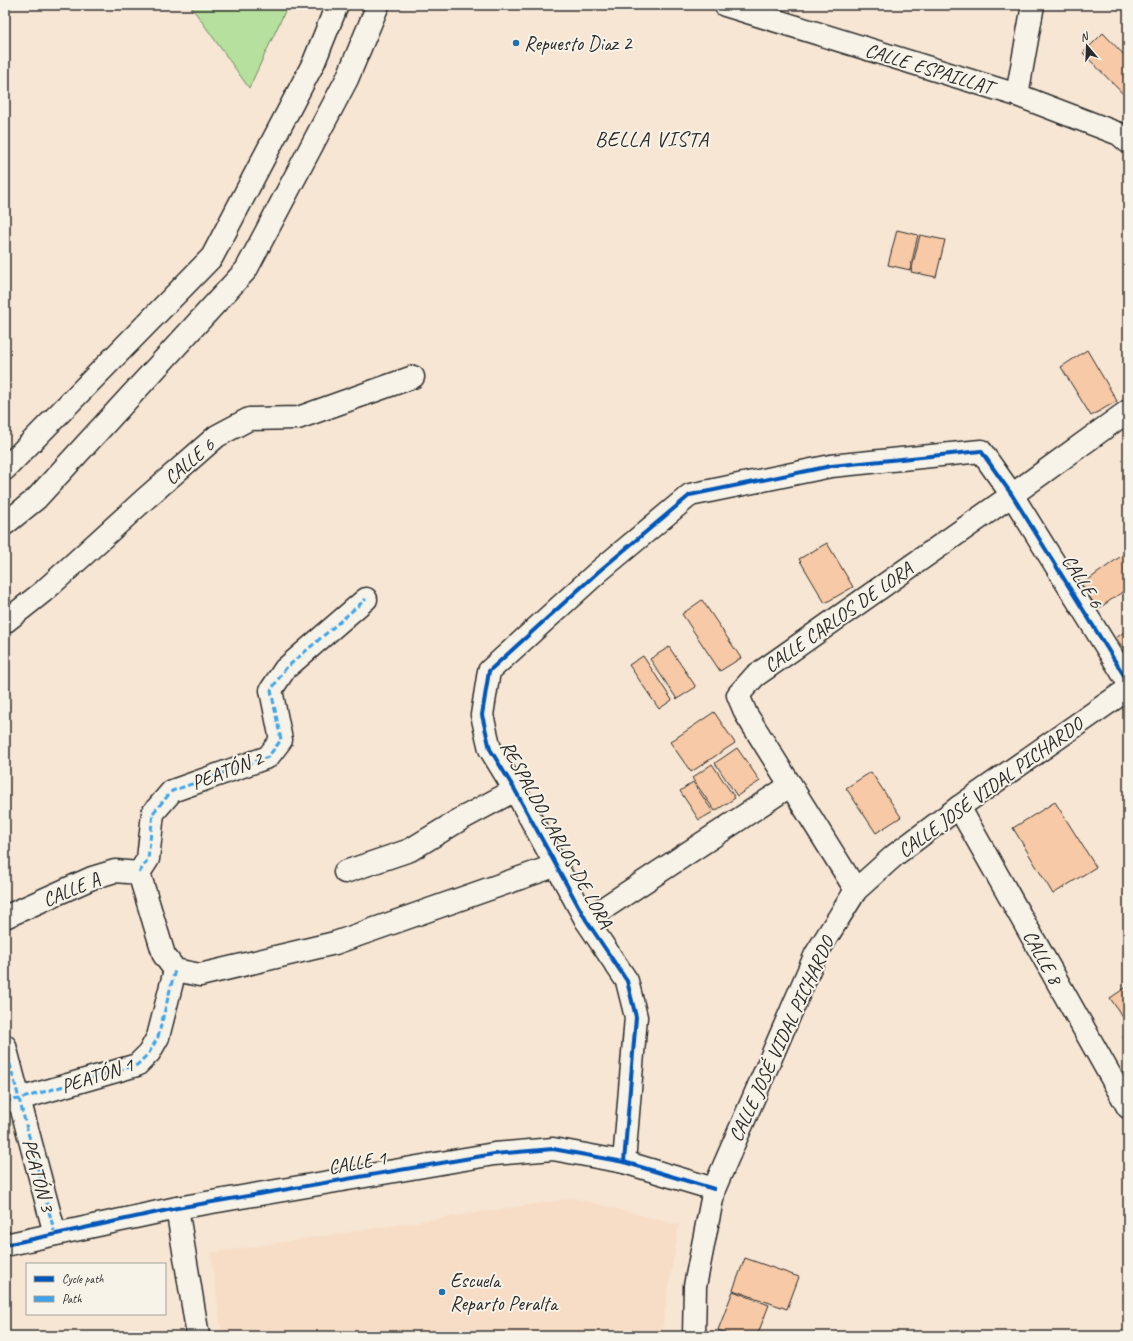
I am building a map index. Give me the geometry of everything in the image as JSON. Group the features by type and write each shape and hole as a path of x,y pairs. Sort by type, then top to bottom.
{"street":[{"path":"5,469 212,258 314,62 337,5"},
{"path":"5,524 36,499 246,270 347,79 378,5"},
{"name":"CALLE ESPAILLAT","path":"725,5 1017,94 1125,134"},
{"path":"1017,94 1033,5"},
{"name":"CALLE 6","path":"5,622 44,591 217,436 249,419 298,418 413,377"},
{"name":"CALLE CARLOS DE LORA","path":"856,890 746,714 738,695 755,676 1012,495 1128,411"},
{"name":"RESPALDO CARLOS DE LORA","path":"624,1162 636,1016 627,981 586,920 515,790 490,749 482,716 488,671 598,572 690,495 831,466 981,451 1012,495"},
{"name":"CALLE 6","path":"1012,495 1128,682"},
{"name":"PEATÓN 2","path":"139,873 148,859 153,813 172,791 268,757 281,740 271,690 285,670 366,599"},
{"name":"CALLE JOSÉ VIDAL PICHARDO","path":"697,1335 695,1286 714,1189 816,954 856,890 895,855 959,807 1128,689"},
{"path":"586,920 791,785"},
{"path":"345,872 410,850 461,819 515,790"},
{"name":"CALLE 8","path":"959,807 1128,1107"},
{"path":"139,873 164,955 175,970 200,975 334,943 557,865"},
{"name":"CALLE A","path":"5,917 92,878 114,871 139,873"},
{"name":"PEATÓN 1","path":"12,1100 137,1065 149,1053 158,1036 175,970"},
{"name":"PEATÓN 3","path":"5,1046 12,1100 55,1234"},
{"name":"CALLE 1","path":"5,1245 177,1208 494,1154 553,1149 624,1162 714,1189"},
{"path":"177,1208 198,1336"}],"shaded area":[{"name":"Escuela Reparto Peralta","path":"574,1198 679,1225 661,1336 222,1336 211,1253"}],"green space":[{"path":"190,5 288,5 249,88"}],"building":[{"path":"1103,33 1128,59 1127,98 1083,53"},
{"path":"897,230 918,235 910,270 888,265"},
{"path":"920,235 945,240 936,277 911,272"},
{"path":"1087,350 1117,401 1091,416 1061,367"},
{"path":"827,543 853,587 825,603 799,559"},
{"path":"1124,554 1128,559 1128,588 1098,609 1081,585"},
{"path":"702,600 741,658 720,671 682,614"},
{"path":"1128,629 1128,655 1116,638"},
{"path":"669,647 696,687 677,699 650,659"},
{"path":"643,656 672,700 659,709 629,665"},
{"path":"714,712 735,743 691,772 670,742"},
{"path":"737,748 760,781 737,796 715,763"},
{"path":"712,764 735,798 715,811 692,778"},
{"path":"871,772 901,817 876,833 846,788"},
{"path":"693,782 713,812 699,820 680,791"},
{"path":"1055,802 1096,867 1053,894 1013,828"},
{"path":"1128,986 1128,1025 1110,998"},
{"path":"1128,1034 1128,1043 1123,1037"},
{"path":"745,1258 799,1277 787,1309 733,1290"},
{"path":"733,1291 769,1305 757,1336 734,1336 718,1330"}],"marked path":[{"path":"139,873 148,859 153,813 172,791 268,757 281,740 271,690 285,669 366,599"},
{"path":"5,1101 19,1099 137,1065 149,1053 158,1037 175,970"},
{"path":"5,1046 55,1234"}],"cycle path":[{"path":"624,1162 636,1017 627,981 586,920 515,790 490,749 482,715 489,671 598,572 690,495 831,466 981,451 1012,495 1128,682"},
{"path":"5,1245 177,1208 494,1154 553,1149 624,1162 714,1189"}],"place":[{"name":"Repuesto Diaz 2","path":"516,43"},
{"name":"Escuela Reparto Peralta","path":"442,1292"}],"district":[{"name":"BELLA VISTA","path":"652,139"}]}
